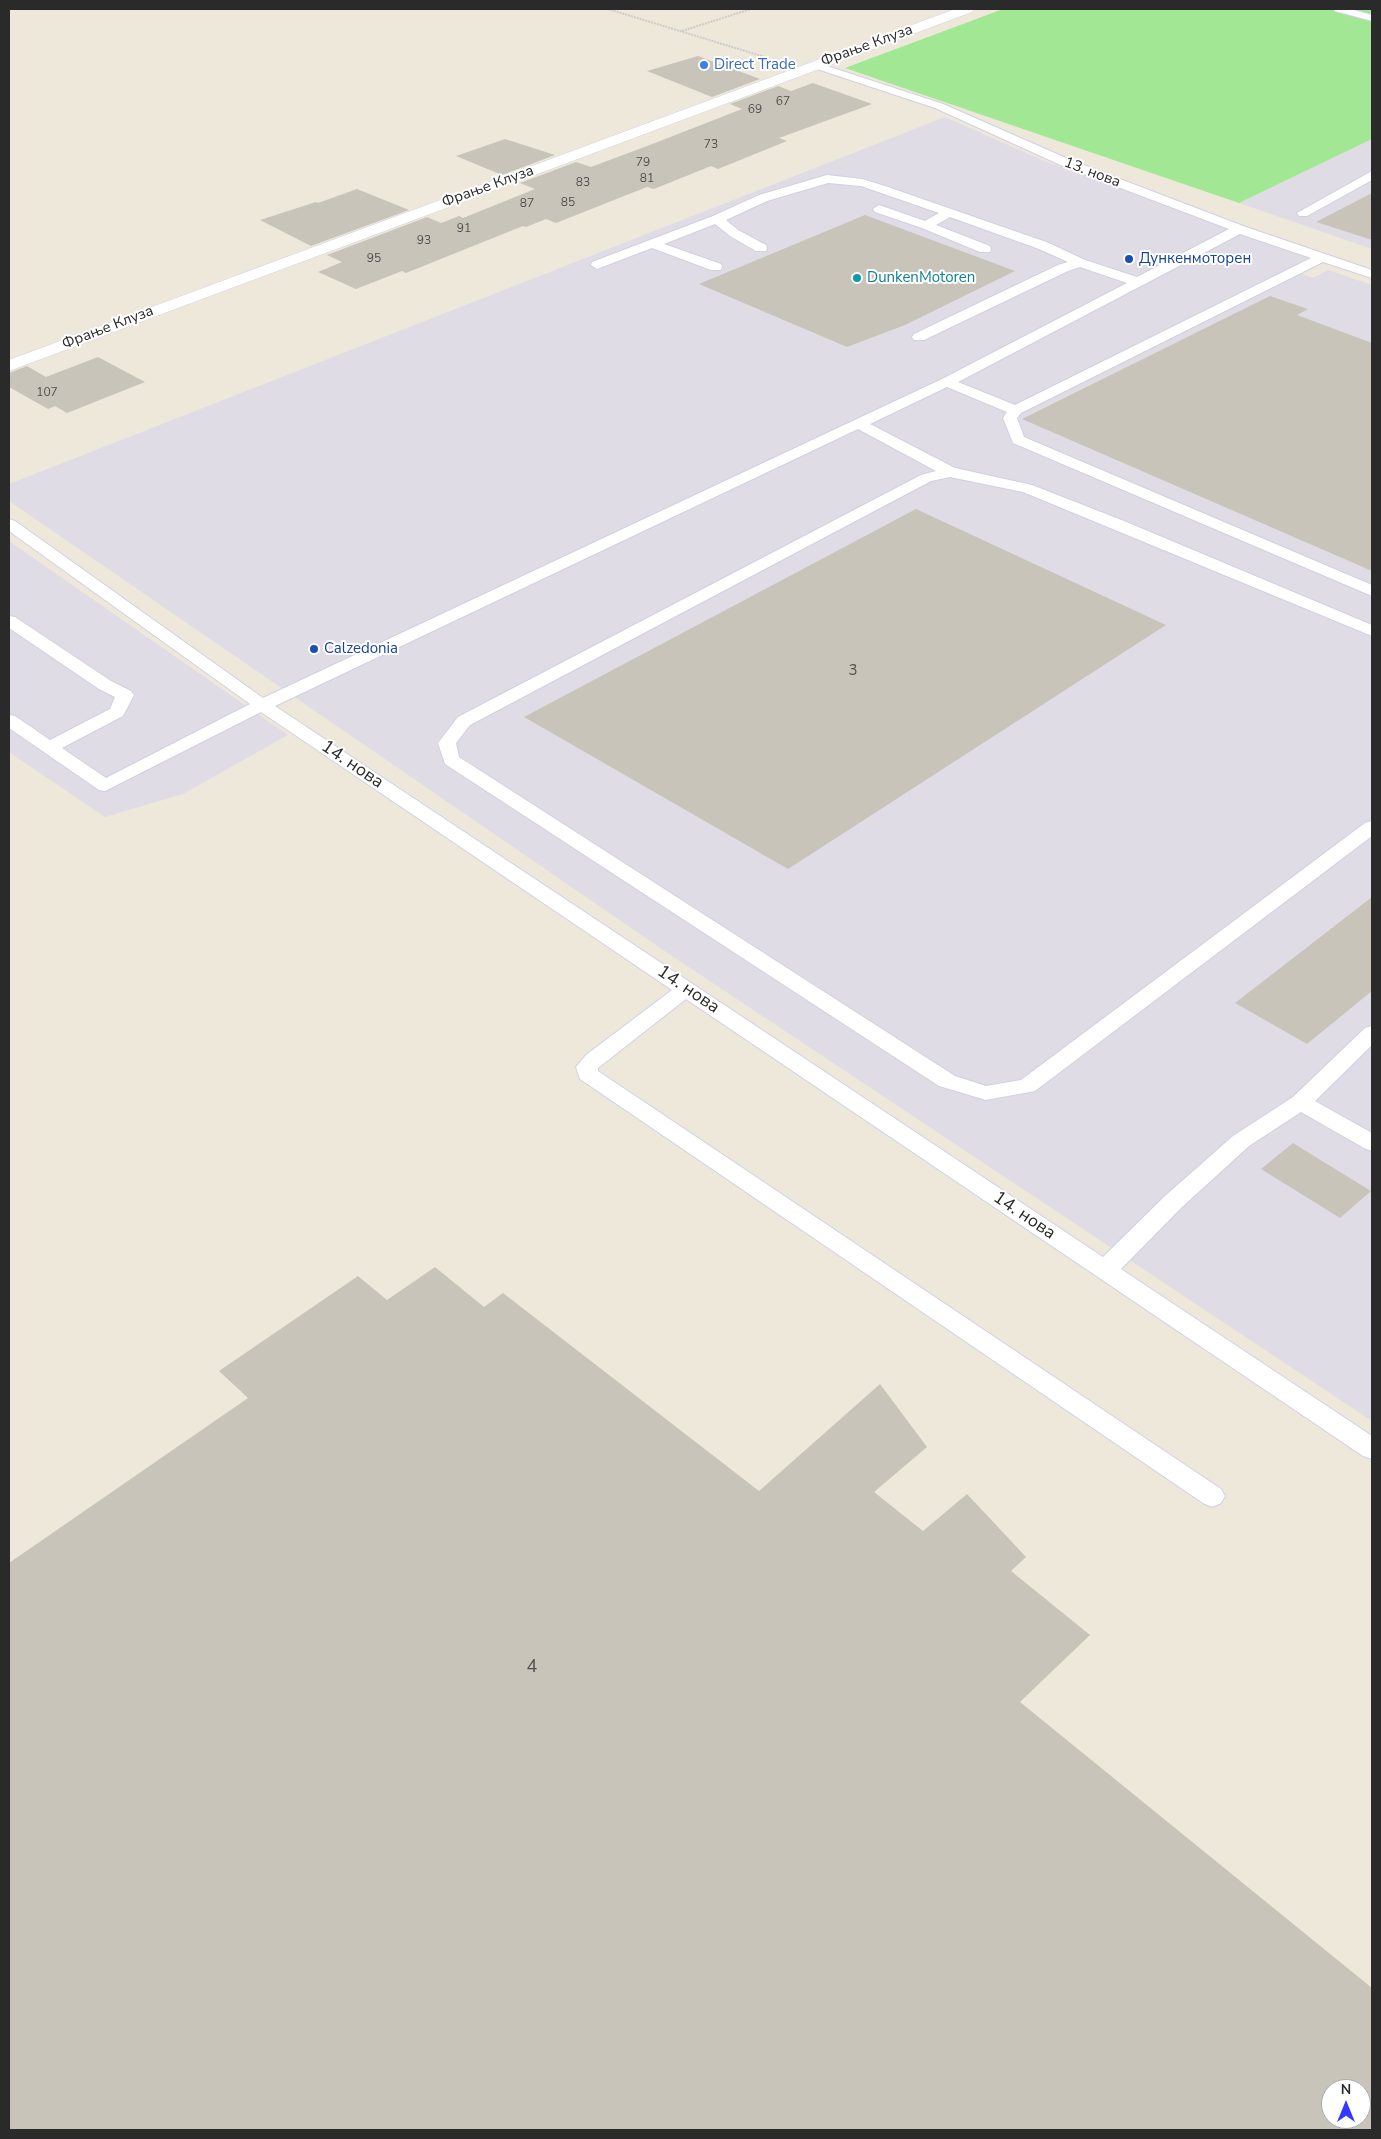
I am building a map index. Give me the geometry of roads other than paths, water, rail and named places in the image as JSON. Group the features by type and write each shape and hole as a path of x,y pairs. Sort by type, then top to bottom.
{"main road":[{"name":"Фрање Клуза","path":"9,366 966,9"}],"lane":[{"path":"1339,9 1372,18"},
{"name":"13. нова","path":"809,67 939,106 1069,164 1239,228 1372,274"},
{"path":"1303,213 1372,175"},
{"path":"597,265 763,198 827,179 862,183 1044,246 1080,263 1138,282"},
{"path":"879,209 986,249"},
{"path":"926,226 949,213"},
{"path":"717,218 734,233 761,248"},
{"path":"9,720 106,786 262,705 947,382 1239,228"},
{"path":"651,244 716,267"},
{"path":"1323,257 1016,410 1010,418 1018,440 1372,591"},
{"path":"919,337 1063,268 1080,263"},
{"path":"947,382 1016,410"},
{"path":"859,424 950,472 1027,488 1372,631"},
{"path":"950,472 926,478 464,721 447,743 451,760 947,1081 986,1093 1027,1086 1372,827"},
{"name":"14. нова","path":"9,524 262,705 1372,1449"},
{"path":"9,622 105,685 125,695 117,712 49,748"},
{"path":"686,989 593,1060 587,1067 588,1074 1212,1496"},
{"path":"1105,1270 1174,1202 1241,1142 1301,1102 1372,1033"},
{"path":"1301,1102 1372,1143"}],"place":[{"name":"Direct Trade","path":"704,65"},
{"name":"Дункенмоторен","path":"1129,259"},
{"name":"DunkenMotoren","path":"857,278"},
{"name":"Calzedonia","path":"314,649"}]}
